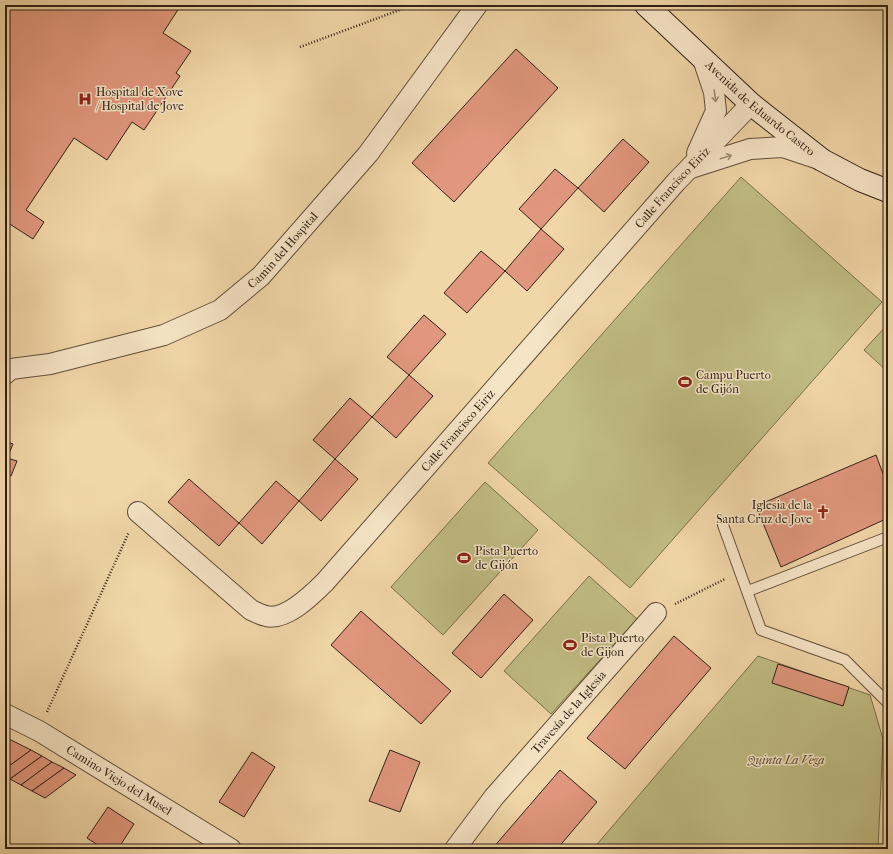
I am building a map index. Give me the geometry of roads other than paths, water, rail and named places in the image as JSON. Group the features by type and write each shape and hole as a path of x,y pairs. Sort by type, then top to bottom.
{"street":[{"name":"Camin del Hospital","path":"5,374 11,369 50,364 164,335 220,310 261,276 368,154 476,5"},
{"name":"Avenida de Eduardo Castro","path":"646,5 751,104 822,160 860,180 888,191"},
{"path":"689,169 716,111 714,92 703,59"},
{"name":"Calle Francisco Eiriz","path":"138,512 251,610 267,617 285,613 303,604 325,582 689,169 751,104"},
{"path":"689,169 750,150 783,147 822,160"},
{"name":"Travesía de la Iglesia","path":"455,849 494,798 656,613"},
{"name":"Camino Viejo del Musel","path":"5,714 39,731 231,849"}],"lane":[{"path":"723,525 761,630 845,660 888,703"},
{"path":"748,591 888,537"}],"place":[{"name":"Hospital de Xove / Hospital de Jove","path":"85,99"},
{"name":"Campu Puerto de Gijón","path":"685,382"},
{"name":"Iglesia de la Santa Cruz de Jove","path":"823,512"},
{"name":"Pista Puerto de Gijón","path":"464,558"},
{"name":"Pista Puerto de Gijon","path":"570,645"}],"park label":[{"name":"Quinta La Vega","path":"786,760"}]}
